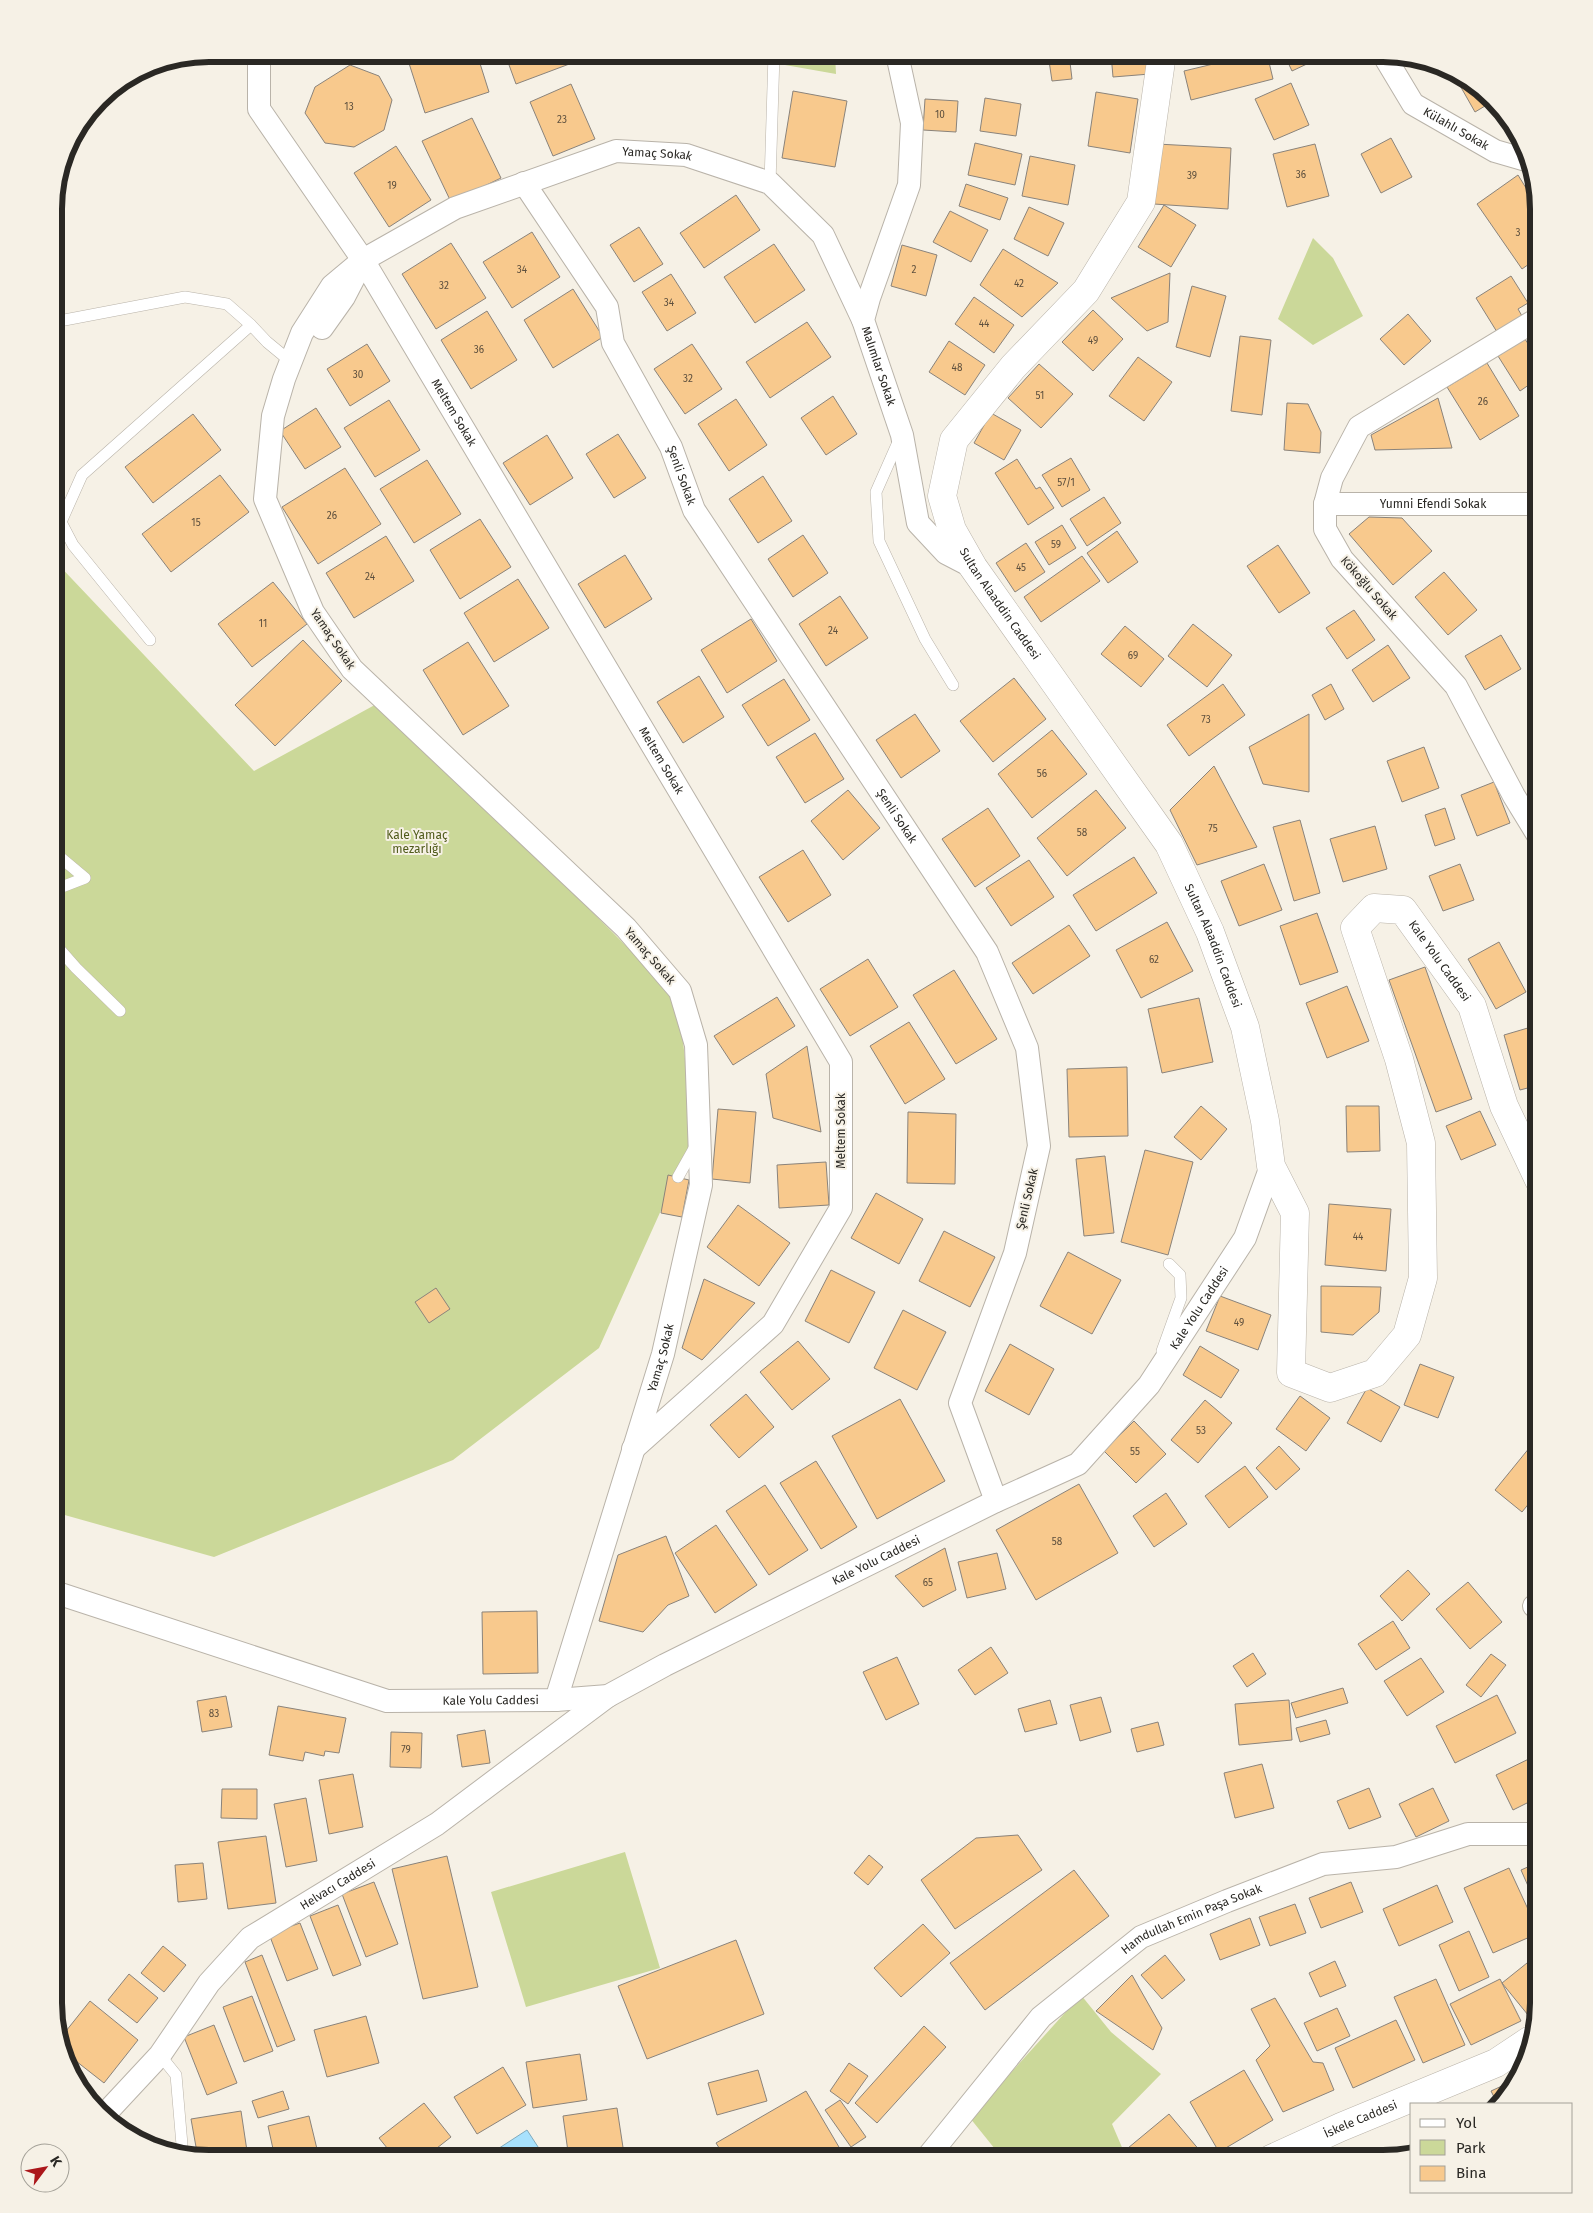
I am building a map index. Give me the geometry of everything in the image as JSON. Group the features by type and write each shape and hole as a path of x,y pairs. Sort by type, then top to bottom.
{"street":[{"name":"Meltem Sokak","path":"258,62 259,109 363,260 841,1062 841,1208 773,1324 632,1450"},
{"name":"Malımlar Sokak","path":"899,63 912,123 909,184 863,320 902,435 918,523 946,552 974,567"},
{"name":"Sultan Alaaddin Caddesi","path":"1161,63 1141,202 1086,291 1013,367 954,440 942,496 952,530 974,567 1169,844 1210,932 1245,1027 1265,1121 1271,1166"},
{"name":"Külahlı Sokak","path":"1388,63 1413,104 1496,151 1521,158"},
{"name":"Yamaç Sokak","path":"363,260 455,208 616,151 686,154 770,183 823,235 863,320"},
{"name":"Şenli Sokak","path":"524,183 607,307 613,343 671,447 694,510 987,952 1028,1048 1039,1146 1015,1253 960,1403 996,1501"},
{"path":"290,361 313,340 344,297 363,260"},
{"name":"Kökoğlu Sokak","path":"1530,323 1359,426 1332,478 1325,504 1325,528 1342,559 1456,686 1514,796 1530,822"},
{"name":"Yamaç Sokak","path":"290,361 273,416 265,499 313,612 352,669 626,928 680,991 696,1045 700,1136 700,1185 698,1195 663,1354 556,1700"},
{"name":"Yumni Efendi Sokak","path":"1325,504 1530,504"},
{"name":"Kale Yolu Caddesi","path":"1271,1166 1295,1213 1292,1373 1330,1388 1375,1373 1407,1335 1423,1278 1421,1143 1399,1060 1355,928 1374,908 1403,910 1472,1006 1504,1106 1530,1161"},
{"name":"Kale Yolu Caddesi","path":"62,1595 387,1701 556,1700 608,1696 674,1661 996,1501 1078,1464 1149,1385 1245,1238 1271,1166"},
{"name":"Helvacı Caddesi","path":"108,2111 160,2055 209,1983 250,1938 436,1824 608,1696"},
{"name":"Hamdullah Emin Paşa Sokak","path":"933,2150 1041,2017 1141,1937 1323,1864 1396,1858 1468,1834 1530,1834"},
{"name":"İskele Caddesi","path":"1291,2150 1341,2127 1496,2063 1524,2044"}],"lane":[{"path":"770,183 774,62"},
{"path":"63,320 185,297 227,304 290,361"},
{"path":"63,518 82,475 251,325"},
{"path":"902,435 876,492 879,541 925,639 953,685"},
{"path":"63,525 73,545 150,640"},
{"path":"63,859 85,878 63,887"},
{"path":"63,953 120,1012"},
{"path":"678,1178 700,1136"},
{"path":"1149,1385 1181,1298 1180,1275 1169,1264"},
{"path":"160,2055 176,2075 182,2145"}],"green space":[{"path":"785,62 835,63 836,74 785,65"},
{"path":"1313,238 1333,258 1363,316 1313,345 1278,319"},
{"name":"Kale Yamaç mezarlığı","path":"63,569 254,771 382,701 678,998 694,1137 599,1348 453,1460 214,1557 62,1514"},
{"path":"625,1852 660,1968 526,2007 491,1892"},
{"path":"1081,1995 1111,2032 1161,2074 1112,2124 1123,2150 996,2150 970,2118"}],"water":[{"path":"527,2130 540,2150 496,2150"}],"building":[{"path":"409,62 480,62 489,92 425,113"},
{"path":"508,62 574,62 516,84"},
{"path":"1049,63 1070,63 1072,79 1052,81"},
{"path":"1112,63 1149,63 1150,74 1113,77"},
{"path":"1218,63 1269,63 1273,79 1191,100 1184,71"},
{"path":"1288,63 1309,63 1292,71"},
{"path":"350,65 379,76 392,100 384,130 354,147 325,143 305,113 315,87"},
{"path":"1291,83 1309,125 1274,140 1255,99"},
{"path":"571,84 595,139 553,156 530,102"},
{"path":"1459,84 1486,105 1475,112"},
{"path":"793,91 847,101 835,167 782,158"},
{"path":"1096,92 1138,99 1130,153 1088,146"},
{"path":"985,98 1021,104 1016,136 980,131"},
{"path":"925,99 958,101 956,132 923,130"},
{"path":"472,118 501,178 451,202 422,141"},
{"path":"1391,138 1412,177 1381,193 1361,154"},
{"path":"975,143 1022,154 1015,185 968,175"},
{"path":"1157,144 1231,148 1228,209 1154,204"},
{"path":"1315,144 1329,196 1287,207 1273,154"},
{"path":"396,146 431,200 389,227 354,173"},
{"path":"1030,156 1075,165 1068,205 1022,196"},
{"path":"1518,175 1529,193 1530,263 1522,269 1477,204"},
{"path":"966,184 1008,198 1000,220 959,206"},
{"path":"736,195 760,230 704,268 680,233"},
{"path":"1164,205 1196,225 1171,267 1138,247"},
{"path":"1029,207 1064,223 1048,256 1014,239"},
{"path":"950,211 988,230 971,262 933,242"},
{"path":"639,227 663,264 634,282 610,245"},
{"path":"532,232 560,277 512,308 483,262"},
{"path":"451,243 486,298 436,329 402,274"},
{"path":"774,244 805,290 755,323 724,277"},
{"path":"902,245 937,255 926,296 891,286"},
{"path":"1003,249 1058,283 1022,317 980,285"},
{"path":"1170,273 1168,322 1147,331 1111,298"},
{"path":"671,274 696,313 667,331 642,292"},
{"path":"1511,276 1528,303 1518,309 1522,316 1497,332 1476,298"},
{"path":"1192,286 1226,296 1210,357 1176,347"},
{"path":"573,289 603,337 553,368 524,320"},
{"path":"974,297 1014,325 994,353 955,324"},
{"path":"1093,310 1123,339 1093,371 1062,342"},
{"path":"487,311 517,360 471,389 441,340"},
{"path":"1408,314 1431,341 1404,365 1380,339"},
{"path":"807,322 831,357 770,398 746,362"},
{"path":"1240,336 1271,340 1262,415 1231,411"},
{"path":"1525,339 1530,347 1530,384 1520,391 1498,356"},
{"path":"949,341 985,365 965,395 929,372"},
{"path":"367,344 390,381 350,406 327,369"},
{"path":"692,344 722,389 685,414 654,369"},
{"path":"1138,357 1172,382 1144,421 1109,396"},
{"path":"1487,363 1519,416 1480,440 1447,387"},
{"path":"1039,364 1073,394 1041,428 1008,398"},
{"path":"833,396 857,434 826,455 801,418"},
{"path":"1438,398 1452,448 1375,450 1371,435"},
{"path":"736,399 767,445 729,471 698,424"},
{"path":"389,400 420,450 375,477 344,428"},
{"path":"1287,403 1308,404 1321,432 1320,453 1284,450"},
{"path":"316,408 341,447 305,469 280,431"},
{"path":"991,413 1021,430 1004,460 974,443"},
{"path":"193,414 221,450 153,503 125,467"},
{"path":"618,434 646,478 614,498 586,454"},
{"path":"547,435 573,478 530,505 503,463"},
{"path":"1071,458 1090,490 1062,507 1042,475"},
{"path":"1017,459 1036,489 1040,487 1054,508 1028,525 995,473"},
{"path":"427,460 461,514 414,543 380,489"},
{"path":"345,468 381,524 318,564 282,507"},
{"path":"220,475 249,512 171,572 142,534"},
{"path":"763,476 792,521 758,543 729,499"},
{"path":"1104,497 1121,523 1087,546 1070,519"},
{"path":"1369,517 1402,518 1432,551 1393,585 1349,534"},
{"path":"480,519 511,567 460,599 430,550"},
{"path":"1062,525 1076,548 1049,565 1035,542"},
{"path":"1117,531 1138,562 1108,583 1087,553"},
{"path":"803,535 828,573 793,597 768,559"},
{"path":"386,536 414,581 354,618 326,573"},
{"path":"1026,543 1045,572 1015,592 996,563"},
{"path":"1278,545 1310,593 1279,613 1247,566"},
{"path":"625,555 652,599 605,628 578,584"},
{"path":"1082,556 1100,581 1041,622 1024,597"},
{"path":"1444,572 1477,610 1448,635 1415,597"},
{"path":"518,579 549,628 494,662 464,613"},
{"path":"273,582 307,624 252,667 218,624"},
{"path":"840,596 868,638 826,666 799,624"},
{"path":"1354,610 1375,640 1347,659 1326,628"},
{"path":"751,619 777,661 727,693 701,650"},
{"path":"1193,624 1232,655 1207,687 1168,656"},
{"path":"1125,626 1164,659 1141,687 1101,654"},
{"path":"1501,635 1521,669 1485,690 1465,656"},
{"path":"303,640 342,681 275,746 235,705"},
{"path":"468,642 509,706 463,735 423,670"},
{"path":"1388,645 1410,678 1373,702 1352,670"},
{"path":"699,676 724,717 683,743 657,702"},
{"path":"1014,678 1046,719 993,762 960,721"},
{"path":"784,679 810,720 768,746 742,705"},
{"path":"1223,684 1245,715 1189,756 1167,725"},
{"path":"1331,684 1344,709 1325,720 1312,695"},
{"path":"915,714 940,751 901,778 876,740"},
{"path":"1309,714 1309,792 1263,784 1249,747"},
{"path":"1052,730 1087,774 1032,818 998,774"},
{"path":"815,733 844,779 805,803 776,757"},
{"path":"1424,747 1439,788 1402,802 1387,761"},
{"path":"1214,766 1257,847 1197,865 1170,810"},
{"path":"1494,782 1510,823 1477,836 1461,795"},
{"path":"848,790 880,828 843,860 811,821"},
{"path":"1096,790 1126,828 1067,876 1037,838"},
{"path":"988,808 1020,856 975,887 942,839"},
{"path":"1445,808 1455,839 1435,846 1425,815"},
{"path":"1300,820 1320,893 1294,901 1273,827"},
{"path":"1375,826 1387,869 1343,882 1330,839"},
{"path":"803,850 831,895 788,922 759,877"},
{"path":"1134,857 1157,893 1096,931 1073,895"},
{"path":"1029,860 1054,897 1011,926 986,888"},
{"path":"1264,864 1282,910 1239,926 1221,881"},
{"path":"1460,864 1474,900 1443,911 1429,876"},
{"path":"1317,913 1338,972 1300,985 1280,926"},
{"path":"1167,922 1193,971 1141,998 1116,950"},
{"path":"1069,925 1090,956 1033,994 1012,963"},
{"path":"1499,942 1526,992 1496,1009 1468,959"},
{"path":"868,959 898,1007 850,1036 820,989"},
{"path":"1425,967 1472,1099 1436,1112 1389,980"},
{"path":"954,970 997,1039 956,1064 913,995"},
{"path":"1347,986 1369,1041 1327,1058 1306,1003"},
{"path":"777,997 795,1026 733,1065 714,1036"},
{"path":"1199,998 1213,1062 1162,1073 1148,1009"},
{"path":"909,1022 945,1079 905,1104 870,1046"},
{"path":"1530,1027 1530,1087 1520,1090 1504,1035"},
{"path":"807,1046 821,1132 773,1118 766,1074"},
{"path":"1127,1067 1128,1136 1069,1137 1067,1069"},
{"path":"1201,1106 1227,1129 1201,1160 1174,1137"},
{"path":"1346,1106 1379,1106 1380,1151 1347,1152"},
{"path":"718,1109 756,1112 750,1183 712,1179"},
{"path":"1480,1111 1496,1145 1461,1160 1446,1126"},
{"path":"908,1112 956,1114 955,1184 907,1183"},
{"path":"1145,1150 1193,1162 1168,1255 1121,1242"},
{"path":"1105,1156 1114,1233 1084,1236 1076,1159"},
{"path":"826,1162 829,1205 779,1208 777,1165"},
{"path":"668,1175 689,1180 682,1217 661,1213"},
{"path":"876,1193 923,1219 899,1264 851,1238"},
{"path":"1329,1204 1391,1209 1386,1271 1325,1265"},
{"path":"738,1205 790,1243 759,1286 707,1247"},
{"path":"944,1231 995,1257 970,1307 919,1281"},
{"path":"1068,1252 1121,1280 1092,1334 1040,1306"},
{"path":"831,1270 875,1292 849,1343 805,1321"},
{"path":"704,1279 755,1303 702,1360 682,1348"},
{"path":"1321,1286 1381,1287 1379,1312 1353,1335 1321,1332"},
{"path":"436,1288 450,1309 429,1323 415,1302"},
{"path":"1220,1296 1271,1315 1258,1350 1206,1331"},
{"path":"903,1310 946,1332 917,1390 874,1368"},
{"path":"798,1341 830,1379 792,1410 760,1372"},
{"path":"1010,1344 1054,1369 1029,1415 985,1391"},
{"path":"1200,1346 1239,1370 1221,1398 1183,1375"},
{"path":"1420,1364 1454,1377 1438,1418 1404,1405"},
{"path":"1367,1388 1400,1407 1381,1442 1347,1423"},
{"path":"746,1394 774,1427 739,1458 710,1425"},
{"path":"1300,1396 1330,1418 1306,1451 1276,1429"},
{"path":"900,1399 945,1481 877,1519 832,1436"},
{"path":"1205,1400 1232,1423 1198,1463 1171,1440"},
{"path":"1134,1421 1166,1454 1136,1483 1104,1451"},
{"path":"1279,1446 1300,1469 1276,1490 1256,1468"},
{"path":"1530,1447 1530,1502 1522,1512 1495,1490"},
{"path":"816,1461 857,1527 821,1549 780,1483"},
{"path":"1245,1466 1268,1497 1229,1528 1205,1496"},
{"path":"1079,1484 1118,1553 1036,1600 996,1530"},
{"path":"765,1485 808,1550 769,1575 726,1511"},
{"path":"1166,1493 1187,1524 1154,1547 1133,1516"},
{"path":"716,1525 757,1585 715,1613 675,1553"},
{"path":"666,1536 689,1596 668,1605 643,1632 599,1621 618,1555"},
{"path":"945,1548 956,1590 923,1607 895,1576"},
{"path":"997,1553 1006,1589 967,1598 958,1562"},
{"path":"1408,1570 1430,1594 1402,1621 1380,1596"},
{"path":"1468,1582 1502,1622 1470,1649 1436,1609"},
{"path":"537,1611 538,1673 483,1674 482,1612"},
{"path":"1393,1621 1410,1648 1376,1670 1358,1644"},
{"path":"991,1647 1008,1673 975,1695 958,1670"},
{"path":"1253,1653 1266,1674 1247,1687 1233,1666"},
{"path":"1491,1654 1506,1665 1481,1697 1466,1685"},
{"path":"897,1657 919,1704 886,1720 863,1672"},
{"path":"1421,1658 1444,1692 1407,1716 1384,1681"},
{"path":"1343,1688 1348,1703 1296,1718 1291,1703"},
{"path":"1497,1695 1516,1733 1455,1763 1436,1726"},
{"path":"226,1696 232,1727 202,1732 197,1701"},
{"path":"1101,1697 1111,1732 1080,1741 1070,1705"},
{"path":"1050,1700 1057,1724 1025,1732 1018,1709"},
{"path":"1289,1700 1292,1740 1239,1745 1235,1704"},
{"path":"278,1706 346,1718 339,1753 325,1751 324,1756 305,1752 303,1761 269,1755"},
{"path":"1326,1720 1330,1734 1300,1742 1296,1728"},
{"path":"1158,1722 1164,1745 1137,1752 1131,1729"},
{"path":"485,1730 490,1763 462,1767 457,1735"},
{"path":"391,1732 422,1733 421,1768 390,1767"},
{"path":"1530,1758 1530,1802 1513,1810 1496,1775"},
{"path":"1262,1764 1274,1808 1235,1818 1224,1773"},
{"path":"353,1774 363,1827 329,1834 319,1780"},
{"path":"1369,1788 1381,1817 1349,1829 1337,1801"},
{"path":"1433,1788 1449,1821 1416,1837 1399,1804"},
{"path":"222,1789 257,1789 257,1819 221,1818"},
{"path":"306,1798 317,1861 286,1867 274,1804"},
{"path":"1018,1835 1042,1870 955,1929 921,1880 976,1838"},
{"path":"266,1836 276,1903 228,1909 218,1842"},
{"path":"869,1855 883,1867 868,1885 854,1873"},
{"path":"447,1856 478,1987 423,1999 392,1869"},
{"path":"203,1863 207,1899 178,1902 175,1865"},
{"path":"1530,1866 1530,1890 1521,1870"},
{"path":"1509,1868 1530,1914 1530,1937 1493,1953 1464,1888"},
{"path":"1074,1870 1109,1916 985,2010 950,1963"},
{"path":"374,1882 398,1944 366,1957 342,1894"},
{"path":"1351,1882 1363,1912 1321,1928 1309,1898"},
{"path":"1437,1885 1453,1922 1399,1946 1383,1909"},
{"path":"1295,1904 1306,1933 1270,1946 1259,1917"},
{"path":"338,1905 361,1965 333,1976 310,1916"},
{"path":"1250,1918 1260,1945 1220,1960 1210,1934"},
{"path":"300,1923 318,1969 287,1981 269,1934"},
{"path":"923,1924 950,1953 901,1997 874,1968"},
{"path":"1469,1931 1489,1977 1459,1991 1439,1945"},
{"path":"736,1940 764,2014 647,2059 618,1986"},
{"path":"163,1946 186,1965 164,1992 141,1973"},
{"path":"262,1955 295,2040 277,2047 245,1962"},
{"path":"1165,1955 1185,1980 1162,1999 1141,1975"},
{"path":"1335,1961 1346,1986 1320,1997 1309,1973"},
{"path":"1527,1963 1530,1967 1529,2014 1528,2015 1502,1983"},
{"path":"129,1974 158,1998 137,2023 108,2000"},
{"path":"1132,1975 1162,2028 1153,2050 1096,2011"},
{"path":"1436,1979 1465,2045 1423,2063 1394,1997"},
{"path":"1500,1979 1521,2021 1471,2045 1450,2004"},
{"path":"252,1996 273,2051 244,2062 223,2007"},
{"path":"1275,1998 1313,2062 1323,2063 1334,2090 1283,2112 1256,2060 1270,2046 1251,2009"},
{"path":"90,2001 138,2040 104,2083 74,2059 66,2031"},
{"path":"1337,2008 1350,2036 1317,2051 1304,2023"},
{"path":"366,2016 379,2063 327,2077 314,2030"},
{"path":"1396,2020 1415,2060 1353,2088 1335,2048"},
{"path":"214,2025 237,2083 207,2095 184,2037"},
{"path":"924,2026 946,2047 877,2123 855,2103"},
{"path":"580,2054 587,2100 533,2108 526,2062"},
{"path":"849,2063 868,2076 848,2104 830,2091"},
{"path":"503,2067 526,2105 477,2134 454,2097"},
{"path":"758,2070 767,2101 717,2115 708,2083"},
{"path":"1244,2070 1273,2120 1222,2150 1218,2150 1190,2102"},
{"path":"1506,2084 1495,2099 1491,2091"},
{"path":"283,2091 289,2109 258,2118 252,2101"},
{"path":"806,2091 841,2150 720,2150 716,2143"},
{"path":"840,2100 866,2137 851,2147 825,2110"},
{"path":"424,2103 451,2137 434,2150 389,2150 379,2138"},
{"path":"617,2108 623,2150 568,2150 563,2116"},
{"path":"241,2111 247,2150 196,2150 191,2119"},
{"path":"1169,2114 1199,2150 1130,2150 1128,2148"},
{"path":"309,2116 317,2149 273,2150 268,2126"}]}
